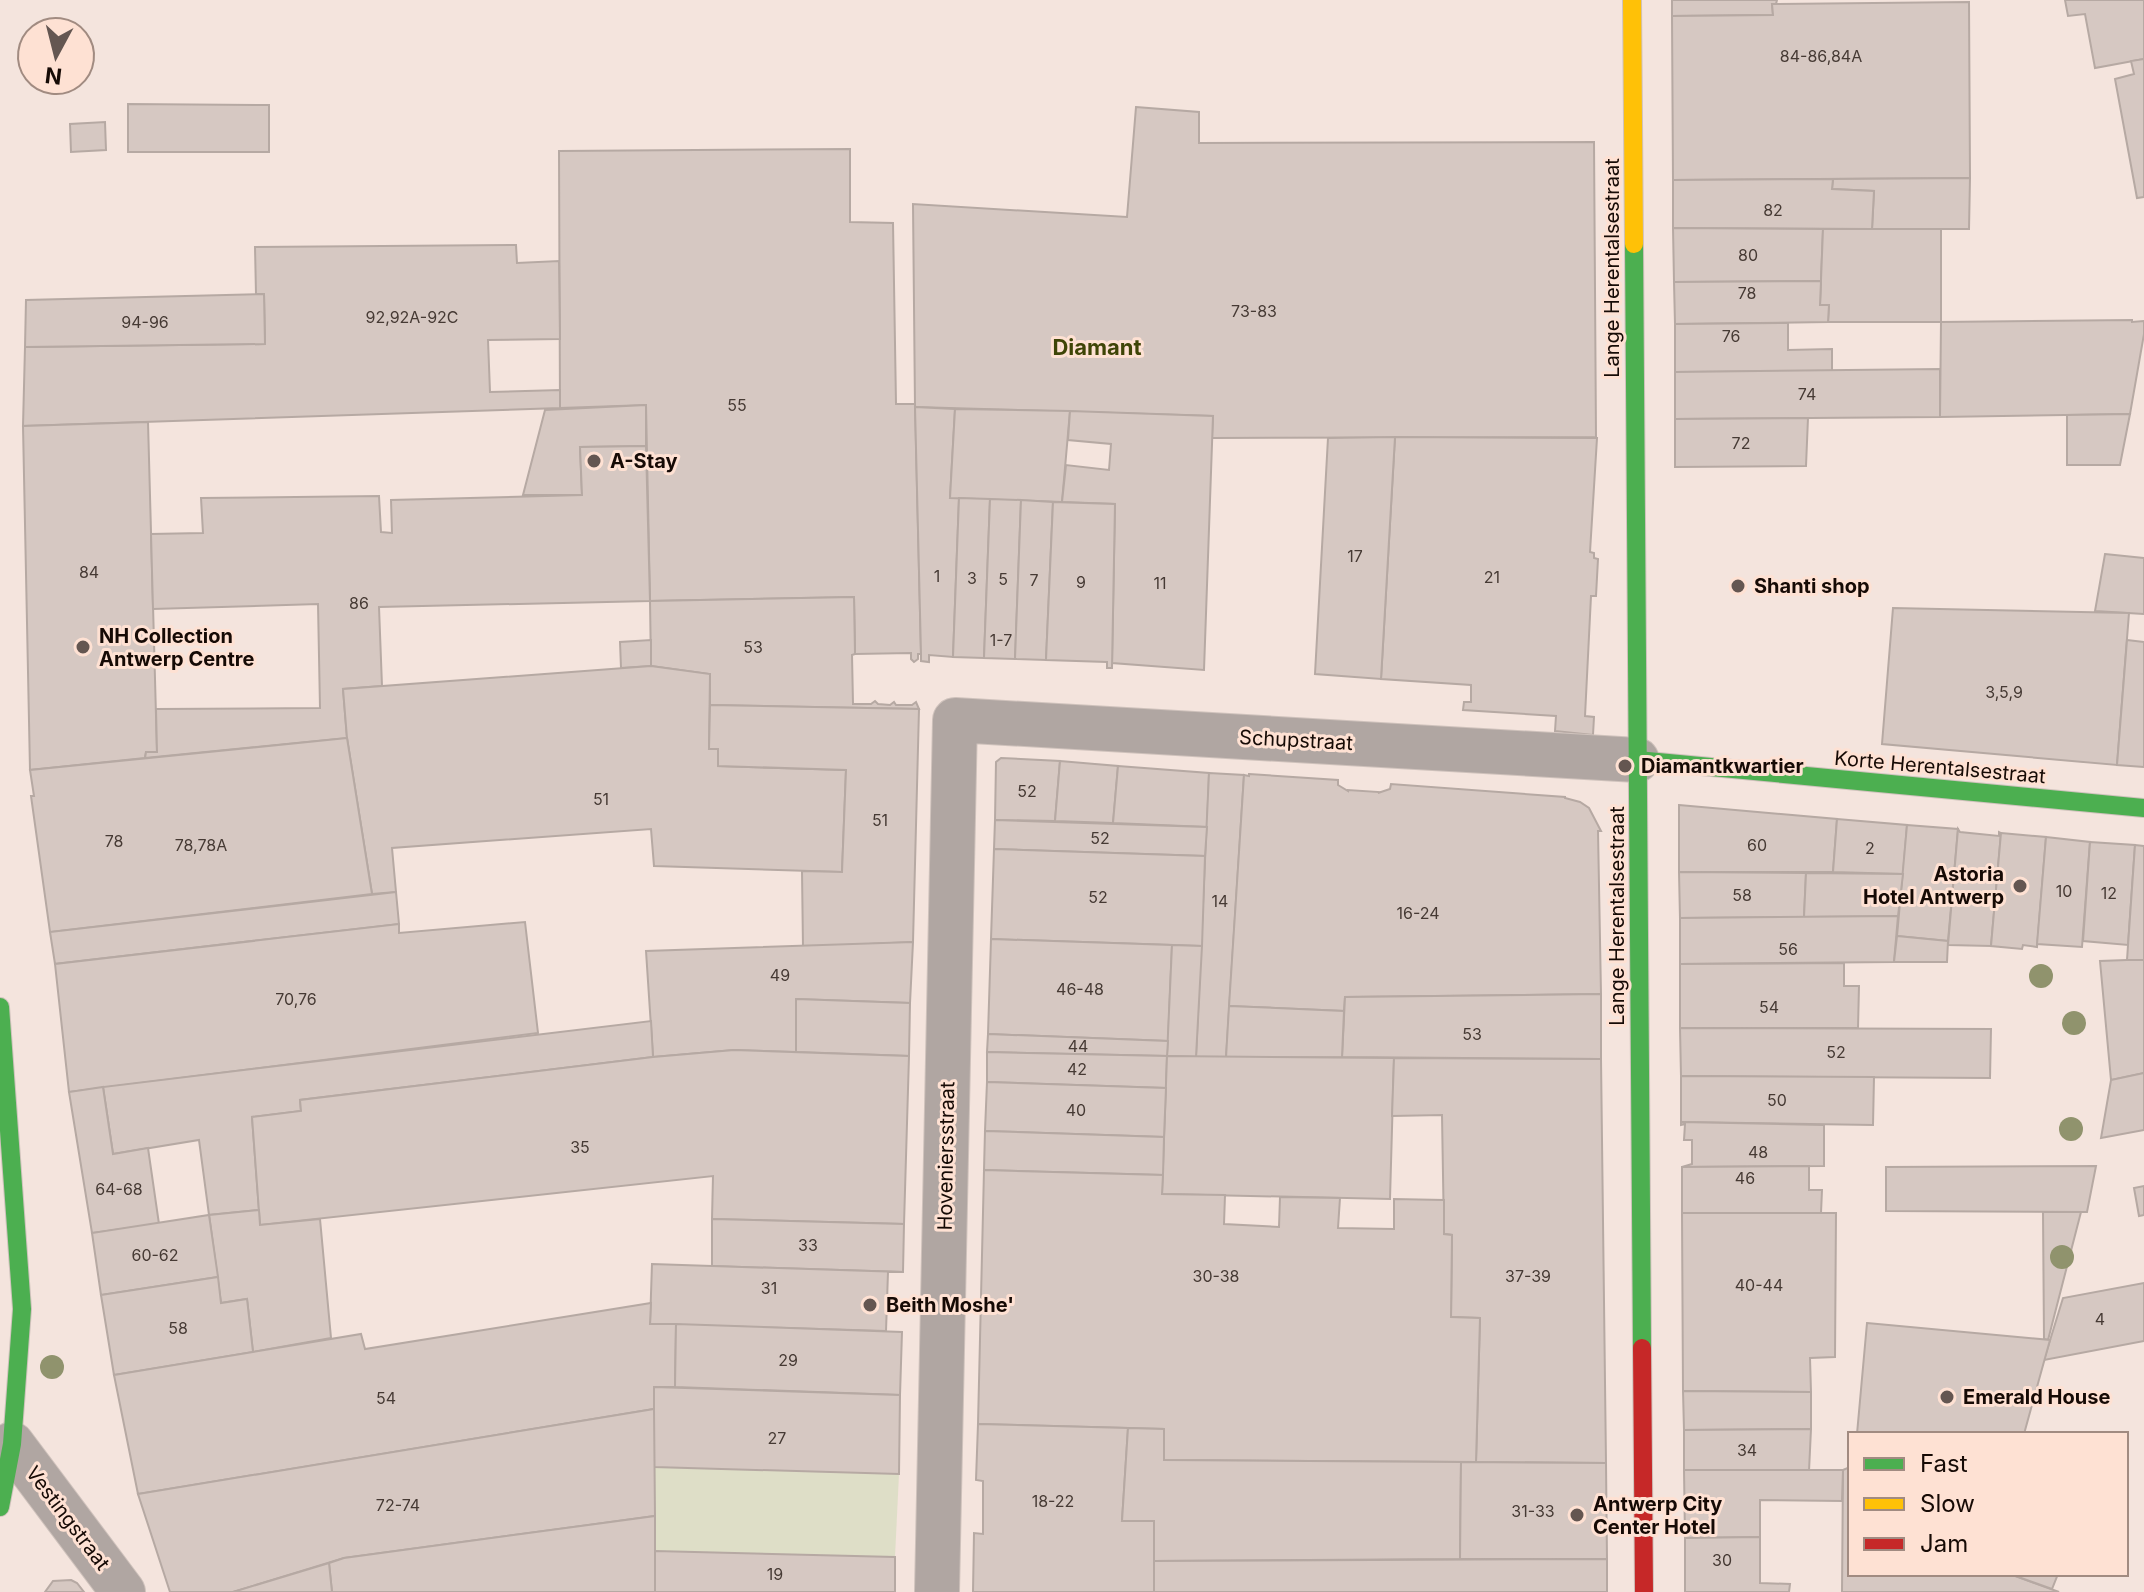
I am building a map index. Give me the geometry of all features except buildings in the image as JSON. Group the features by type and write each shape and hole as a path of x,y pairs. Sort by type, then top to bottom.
{"street":[{"name":"Lange Herentalsestraat","path":"1632,0 1644,1592"},
{"name":"Schupstraat","path":"955,720 1637,760"},
{"name":"Hoveniersstraat","path":"937,1592 955,720"},
{"name":"Korte Herentalsestraat","path":"1637,760 2144,808"},
{"path":"0,1007 22,1309 12,1444 0,1507"},
{"name":"Vestingstraat","path":"12,1444 123,1592"}],"green space":[{"path":"654,1467 899,1474 895,1557 655,1551"}],"traffic: fast":[{"path":"1634,244 1642,1348"},
{"path":"1637,760 2144,808"},
{"path":"0,1007 22,1309 12,1444 0,1507"}],"traffic: slow":[{"path":"1632,0 1634,244"}],"traffic: jam":[{"path":"1642,1348 1644,1592"}],"place":[{"name":"A-Stay","path":"594,461"},
{"name":"Shanti shop","path":"1738,586"},
{"name":"NH Collection Antwerp Centre","path":"83,647"},
{"name":"Diamantkwartier","path":"1625,766"},
{"name":"Astoria Hotel Antwerp","path":"2020,886"},
{"name":"Beith Moshe'","path":"870,1305"},
{"name":"Emerald House","path":"1947,1397"},
{"name":"Antwerp City Center Hotel","path":"1577,1515"}],"district":[{"name":"Diamant","path":"1097,347"}]}
